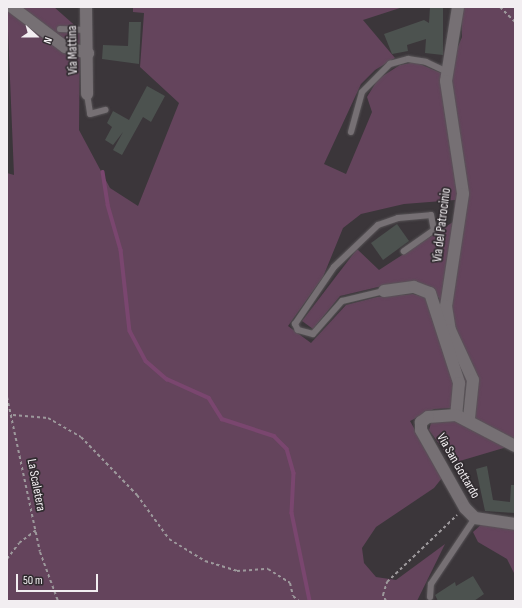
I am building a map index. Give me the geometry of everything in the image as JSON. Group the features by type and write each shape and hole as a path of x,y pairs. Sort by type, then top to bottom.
{"street":[{"path":"12,7 66,47 88,53"},
{"name":"Via Mattina","path":"86,7 88,53 87,94"},
{"name":"Via del Patrocinio","path":"458,7 447,72 463,194 446,306 450,330 473,380 468,419"},
{"path":"450,22 454,34"},
{"name":"Via San Gottardo","path":"384,291 414,287 430,293 459,383 456,415"},
{"name":"Via San Gottardo","path":"515,446 468,419 456,415 428,416 421,422 421,430 465,508 475,518 515,524"}],"lane":[{"path":"60,29 87,30"},
{"path":"351,132 362,92 390,64 408,59 426,62 447,72"},
{"path":"87,94 90,114 105,110"},
{"path":"384,291 342,300 313,334 304,333 295,324 334,267 378,225 405,217 431,215 434,230 404,252"},
{"path":"430,597 431,584 475,518"}],"path":[{"path":"500,7 515,22"},
{"name":"La Scaletera","path":"7,397 13,415 36,530 48,577 58,601"},
{"path":"13,415 48,418 81,437 136,495 169,539 206,561 237,571 268,569 290,583 293,596 299,601"},
{"path":"386,601 383,595 387,582 465,508"},
{"path":"7,559 19,543 36,530"},
{"path":"152,601 174,601"}],"shaded area":[{"path":"7,7 54,7 80,30 79,130 110,188 138,206 179,103 140,67 144,13 133,12 133,7 403,7 363,20 395,58 375,70 361,84 324,164 346,174 372,112 367,97 378,79 400,65 415,62 446,75 462,37 461,7 515,7 515,442 475,420 463,404 461,367 450,350 439,298 429,290 414,284 378,287 340,296 313,329 302,321 357,249 379,270 453,222 455,200 404,204 361,214 343,228 323,277 288,326 311,343 346,305 377,297 413,294 425,297 455,377 453,408 434,409 410,421 442,478 434,488 376,527 362,548 364,563 376,577 396,580 445,544 417,601 7,601 7,173 14,175"},
{"path":"444,417 507,447 453,463 429,430 431,423"},
{"path":"484,522 515,526 515,575 507,559 478,542 473,532"}],"building":[{"path":"430,7 443,7 443,55 425,53 426,39 407,45 408,51 392,54 384,34 424,20 429,23"},
{"path":"129,22 141,22 139,64 102,59 103,45 128,46"},
{"path":"147,86 165,96 151,122 143,117 122,155 113,150 123,132 113,145 105,140 112,127 107,123 113,111 129,120"},
{"path":"397,224 409,241 383,260 371,243"},
{"path":"487,466 493,500 510,502 511,485 515,485 515,513 485,511 476,469"},
{"path":"473,576 484,594 474,601 438,601 435,595 455,582 456,586"}],"waterway":[{"path":"103,172 108,205 121,250 130,331 146,361 167,379 209,398 222,419 274,436 287,449 294,473 292,513 310,601"}]}
